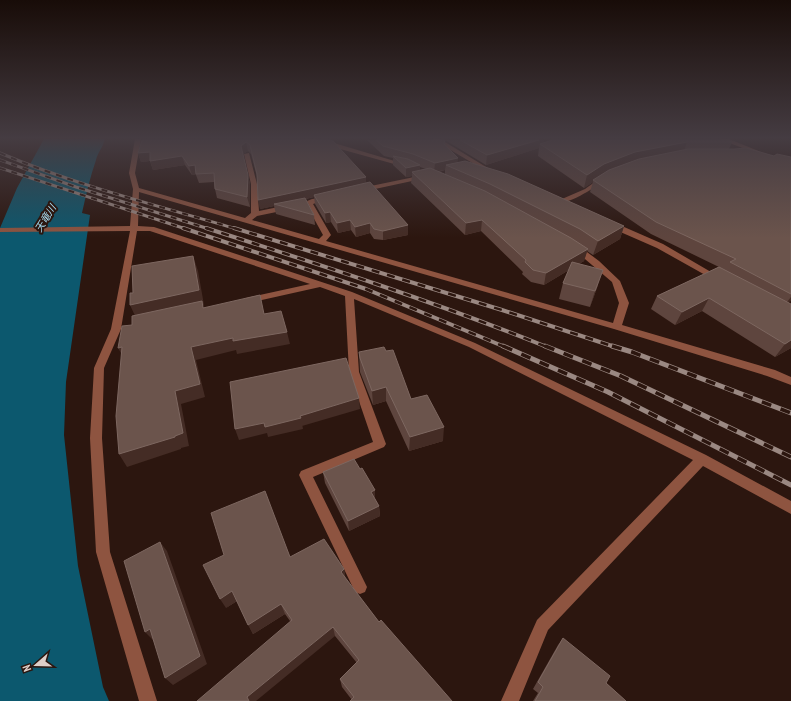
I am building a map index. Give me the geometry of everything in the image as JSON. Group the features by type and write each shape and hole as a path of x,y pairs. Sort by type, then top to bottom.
{"street":[{"path":"132,172 136,189 134,228 120,328 100,368 96,438 103,552 148,701"},
{"path":"251,172 254,184 255,214"},
{"path":"353,192 431,175 423,172"},
{"path":"484,172 494,179"},
{"path":"559,202 587,190 609,176"},
{"path":"136,189 617,327 771,373 791,381"},
{"path":"246,221 255,214 309,203 314,200 330,197"},
{"path":"309,203 327,235 321,242"},
{"path":"602,221 660,246 730,285"},
{"path":"0,230 119,228 150,229 349,294 472,345 702,459 791,508"},
{"path":"572,246 596,262 616,281 624,303 617,327"},
{"path":"241,302 319,285"},
{"path":"349,294 354,372 380,444 305,475 360,587"},
{"path":"510,701 542,625 702,459"}],"water":[{"name":"天竜川","path":"26,172 92,172 82,213 90,215 66,382 64,435 78,566 103,687 109,701 0,701 0,228 17,188"}],"building":[{"path":"196,172 247,172 247,197 215,189 214,173 196,174"},
{"path":"256,172 361,172 366,177 258,200"},
{"path":"412,172 439,172 485,191 571,238 588,249 546,273 533,270 525,262 526,260 482,220 466,223"},
{"path":"462,172 500,172 508,174 624,226 598,241 580,229 490,184"},
{"path":"582,172 592,172 587,175"},
{"path":"606,172 791,172 791,294 730,262 736,259 656,222 593,180"},
{"path":"370,182 408,225 383,231 374,229 370,223 355,227 350,220 337,223 330,212 325,213 314,195"},
{"path":"305,198 314,215 274,204"},
{"path":"193,256 199,290 130,305 130,293 133,293 132,266"},
{"path":"572,262 603,270 595,291 563,283"},
{"path":"719,267 791,304 791,340 785,344 709,298 682,312 657,296"},
{"path":"260,295 264,314 281,311 287,332 233,341 233,338 191,347 200,384 175,391 183,433 175,437 119,454 116,416 122,347 118,348 122,326 132,325 132,316 202,301 203,308"},
{"path":"384,347 386,351 393,350 411,399 427,395 444,427 410,437 386,387 372,391 359,352"},
{"path":"346,358 359,398 300,416 301,418 265,427 264,423 235,429 230,382"},
{"path":"354,459 360,469 362,468 375,490 371,492 379,506 348,521 323,472"},
{"path":"265,491 290,557 324,539 344,569 341,572 379,622 381,620 452,701 350,701 354,697 340,679 359,660 333,627 247,697 249,701 197,701 292,620 281,604 248,625 232,591 220,599 203,565 224,555 211,513"},
{"path":"160,542 200,656 165,678 150,629 145,632 124,561"},
{"path":"563,638 610,676 606,683 626,701 535,701 543,687 538,682"}],"railway":[{"path":"11,172 186,229"},
{"path":"33,172 76,187 209,229"},
{"path":"48,172 87,185 237,229"},
{"path":"206,228 420,299 547,347"},
{"path":"234,228 502,310 615,347"},
{"path":"186,229 366,289 505,347"},
{"path":"503,346 608,392 791,485"},
{"path":"545,346 621,376 791,457"},
{"path":"612,346 632,352 791,413"}]}
